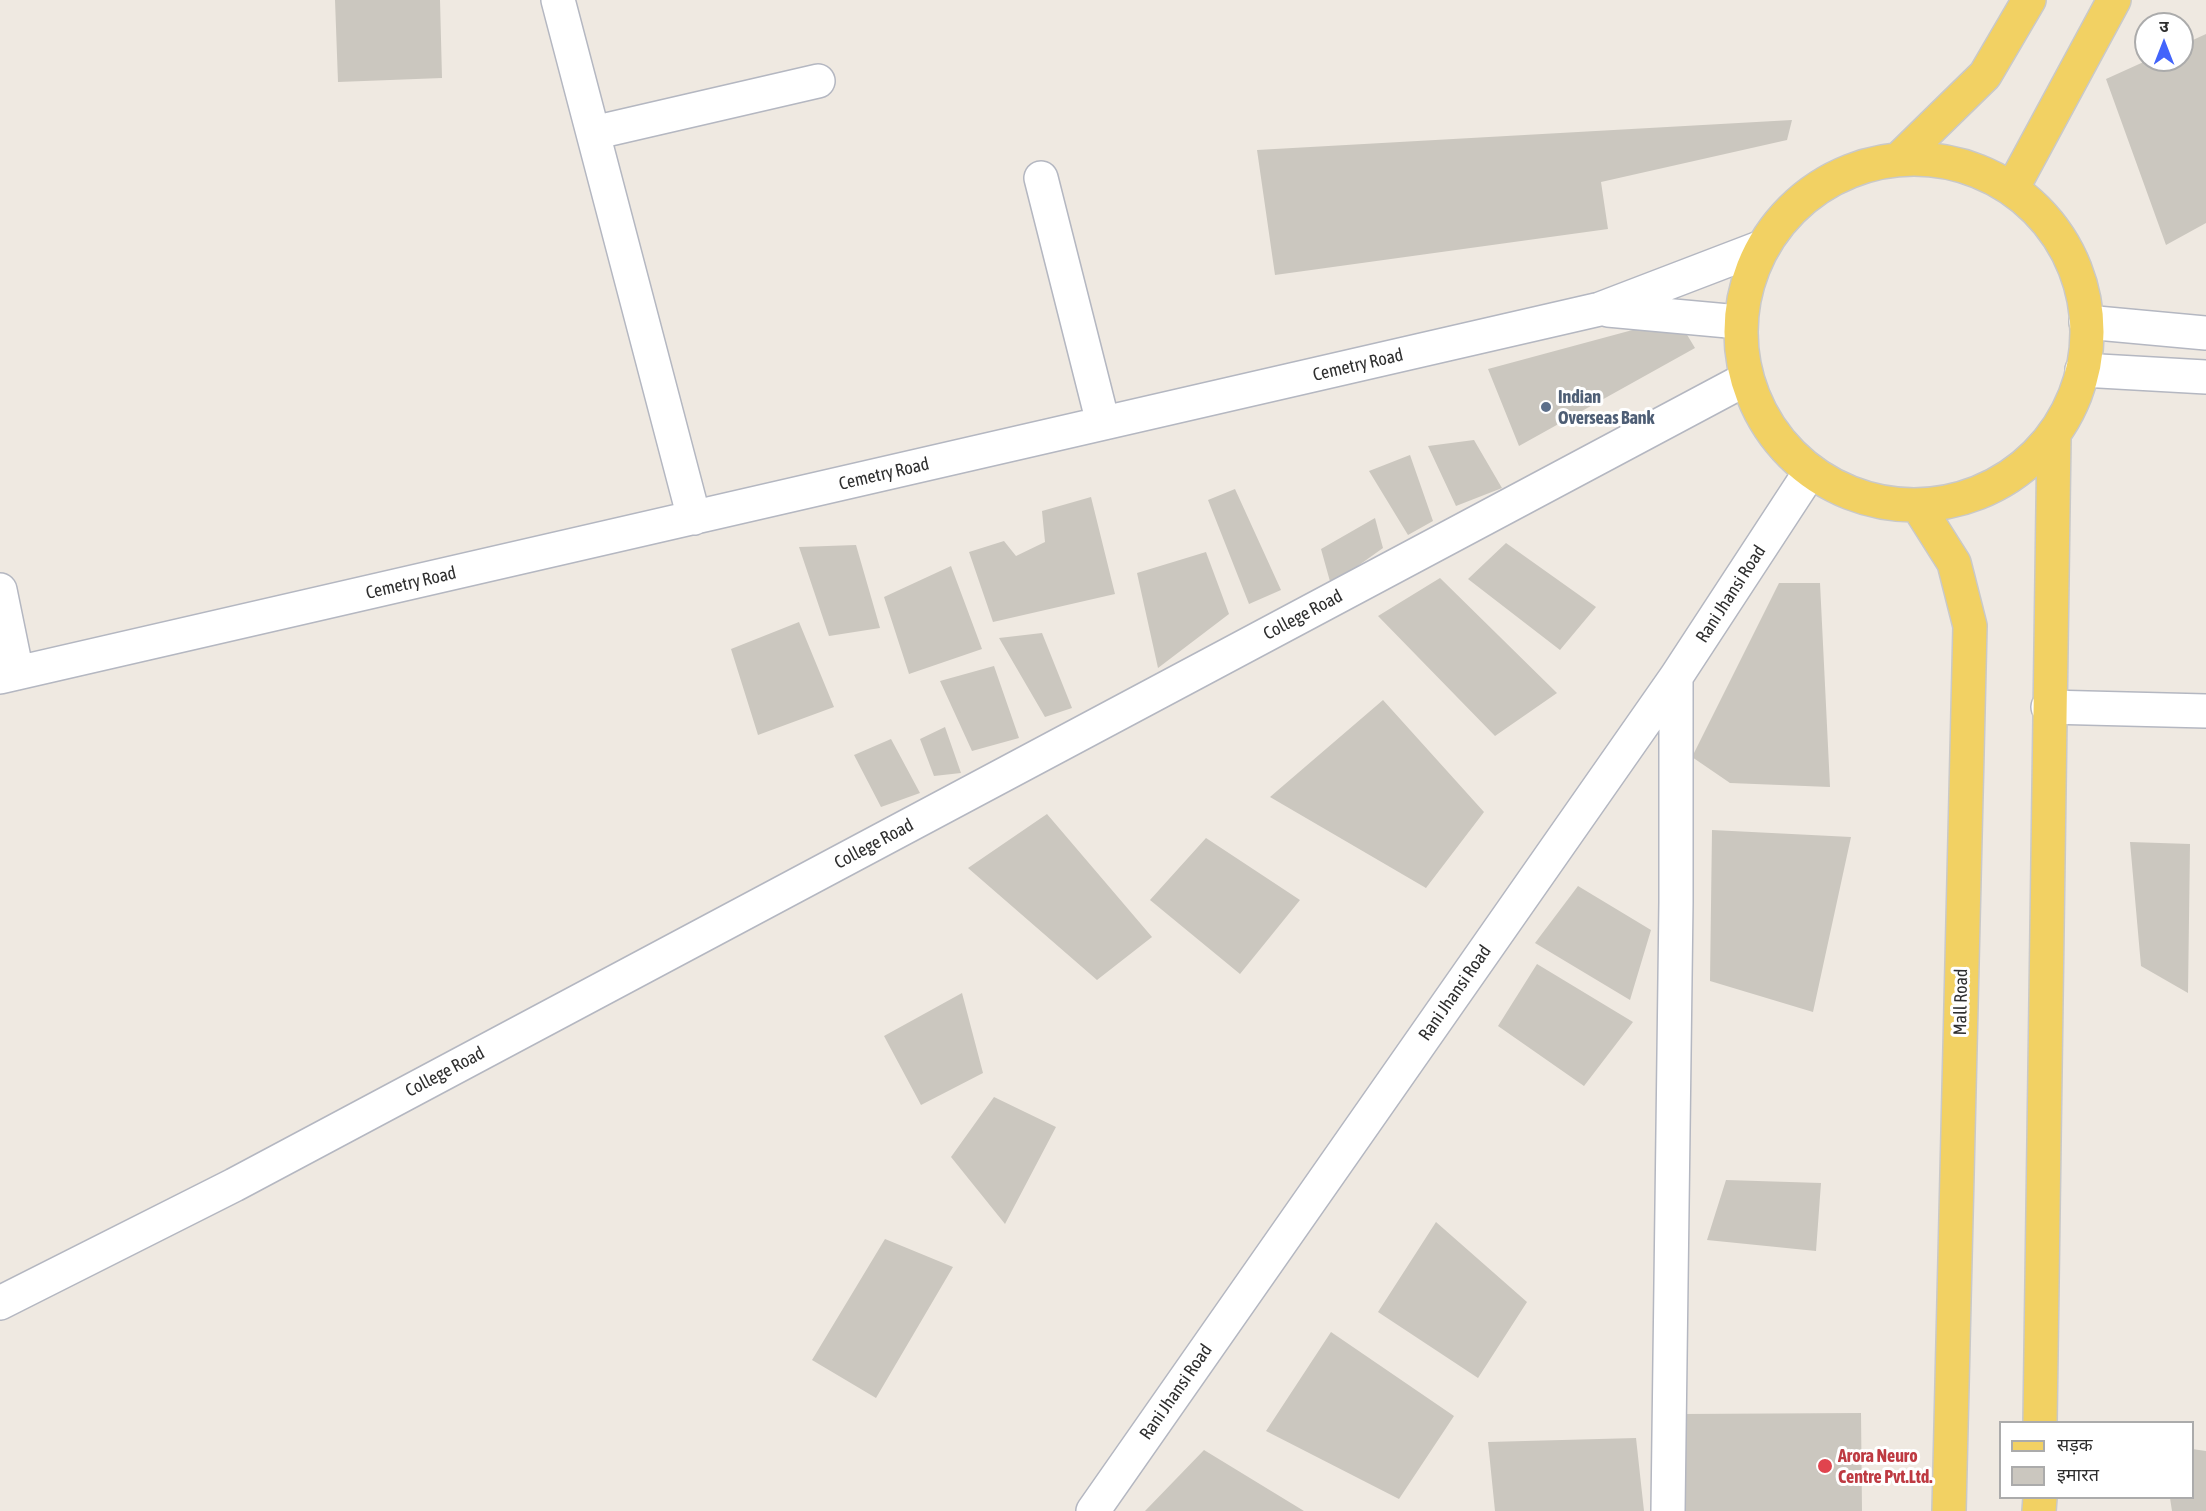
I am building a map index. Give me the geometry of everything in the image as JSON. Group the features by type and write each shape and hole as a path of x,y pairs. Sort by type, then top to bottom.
{"main road":[{"path":"1899,159 1985,75 2029,0"},
{"path":"2012,189 2114,0"},
{"path":"1899,159 1958,164 2012,189 2054,230 2080,282 2088,340 2078,391 2054,436 2016,472 1970,496 1918,506 1862,498 1810,472 1770,431 1746,379 1738,322 1745,290 1762,247 1797,204 1844,173 1899,159"},
{"path":"2040,1421 2048,707 2054,436"},
{"name":"Mall Road","path":"1918,506 1954,563 1970,626 1949,1511"}],"street":[{"path":"558,0 694,518"},
{"path":"593,133 818,81"},
{"path":"1041,178 1103,423"},
{"name":"Cemetry Road","path":"9,675 1600,309 1762,247"},
{"path":"1600,309 1738,322"},
{"path":"2086,321 2206,333"},
{"path":"2082,369 2206,377"},
{"name":"College Road","path":"0,1303 234,1185 1746,379"},
{"name":"Rani Jhansi Road","path":"1093,1511 1676,676 1810,472"},
{"path":"0,590 9,675"},
{"path":"1668,1511 1677,902 1676,676"},
{"path":"2048,707 2206,711"}],"building":[{"path":"335,0 440,0 442,78 338,82"},
{"path":"2206,34 2206,223 2166,245 2106,79 2134,66 2134,72 2194,72 2194,40"},
{"path":"1792,120 1787,140 1601,182 1608,229 1275,275 1257,150"},
{"name":"Indian Overseas Bank","path":"1677,318 1695,348 1519,446 1488,369"},
{"path":"1474,440 1502,488 1456,506 1428,446"},
{"path":"1410,455 1433,521 1408,535 1369,471"},
{"path":"1235,489 1281,590 1249,604 1208,500"},
{"path":"1091,497 1115,594 993,622 969,552 1004,541 1016,556 1045,542 1042,511"},
{"path":"1375,518 1383,548 1331,585 1321,549"},
{"path":"1506,543 1596,607 1560,650 1468,579"},
{"path":"856,545 880,628 829,636 799,547"},
{"path":"1206,552 1229,614 1158,668 1137,573"},
{"path":"951,566 982,649 909,674 884,597"},
{"path":"1440,578 1557,693 1495,736 1378,616"},
{"path":"1779,583 1820,583 1830,787 1730,783 1692,757"},
{"path":"799,622 834,707 758,735 731,649"},
{"path":"1042,633 1072,708 1045,717 999,638"},
{"path":"994,666 1019,738 972,751 940,681"},
{"path":"1383,700 1484,812 1426,888 1270,797"},
{"path":"945,727 961,773 934,776 920,739"},
{"path":"891,739 920,793 881,807 854,755"},
{"path":"1047,814 1152,937 1097,980 968,868"},
{"path":"1712,830 1851,837 1813,1012 1710,981"},
{"path":"1206,838 1300,900 1240,974 1150,900"},
{"path":"2130,842 2190,844 2188,993 2141,966"},
{"path":"1578,886 1651,930 1630,1000 1535,943"},
{"path":"1537,964 1633,1022 1584,1086 1498,1026"},
{"path":"962,993 983,1073 921,1105 884,1036"},
{"path":"994,1097 1056,1127 1005,1224 951,1157"},
{"path":"1726,1180 1821,1183 1816,1251 1707,1240"},
{"path":"1436,1222 1527,1302 1478,1378 1378,1312"},
{"path":"885,1239 953,1267 876,1398 812,1360"},
{"path":"1331,1332 1454,1416 1399,1499 1266,1431"},
{"path":"1861,1413 1862,1511 1682,1511 1682,1414"},
{"path":"1636,1438 1644,1511 1495,1511 1488,1442"},
{"path":"2194,1449 2206,1451 2206,1511 2172,1511 2170,1499 2194,1499"},
{"path":"1204,1450 1304,1511 1145,1511"}],"place":[{"name":"Indian Overseas Bank","path":"1546,407"},
{"name":"Arora Neuro Centre Pvt.Ltd.","path":"1825,1466"}]}
